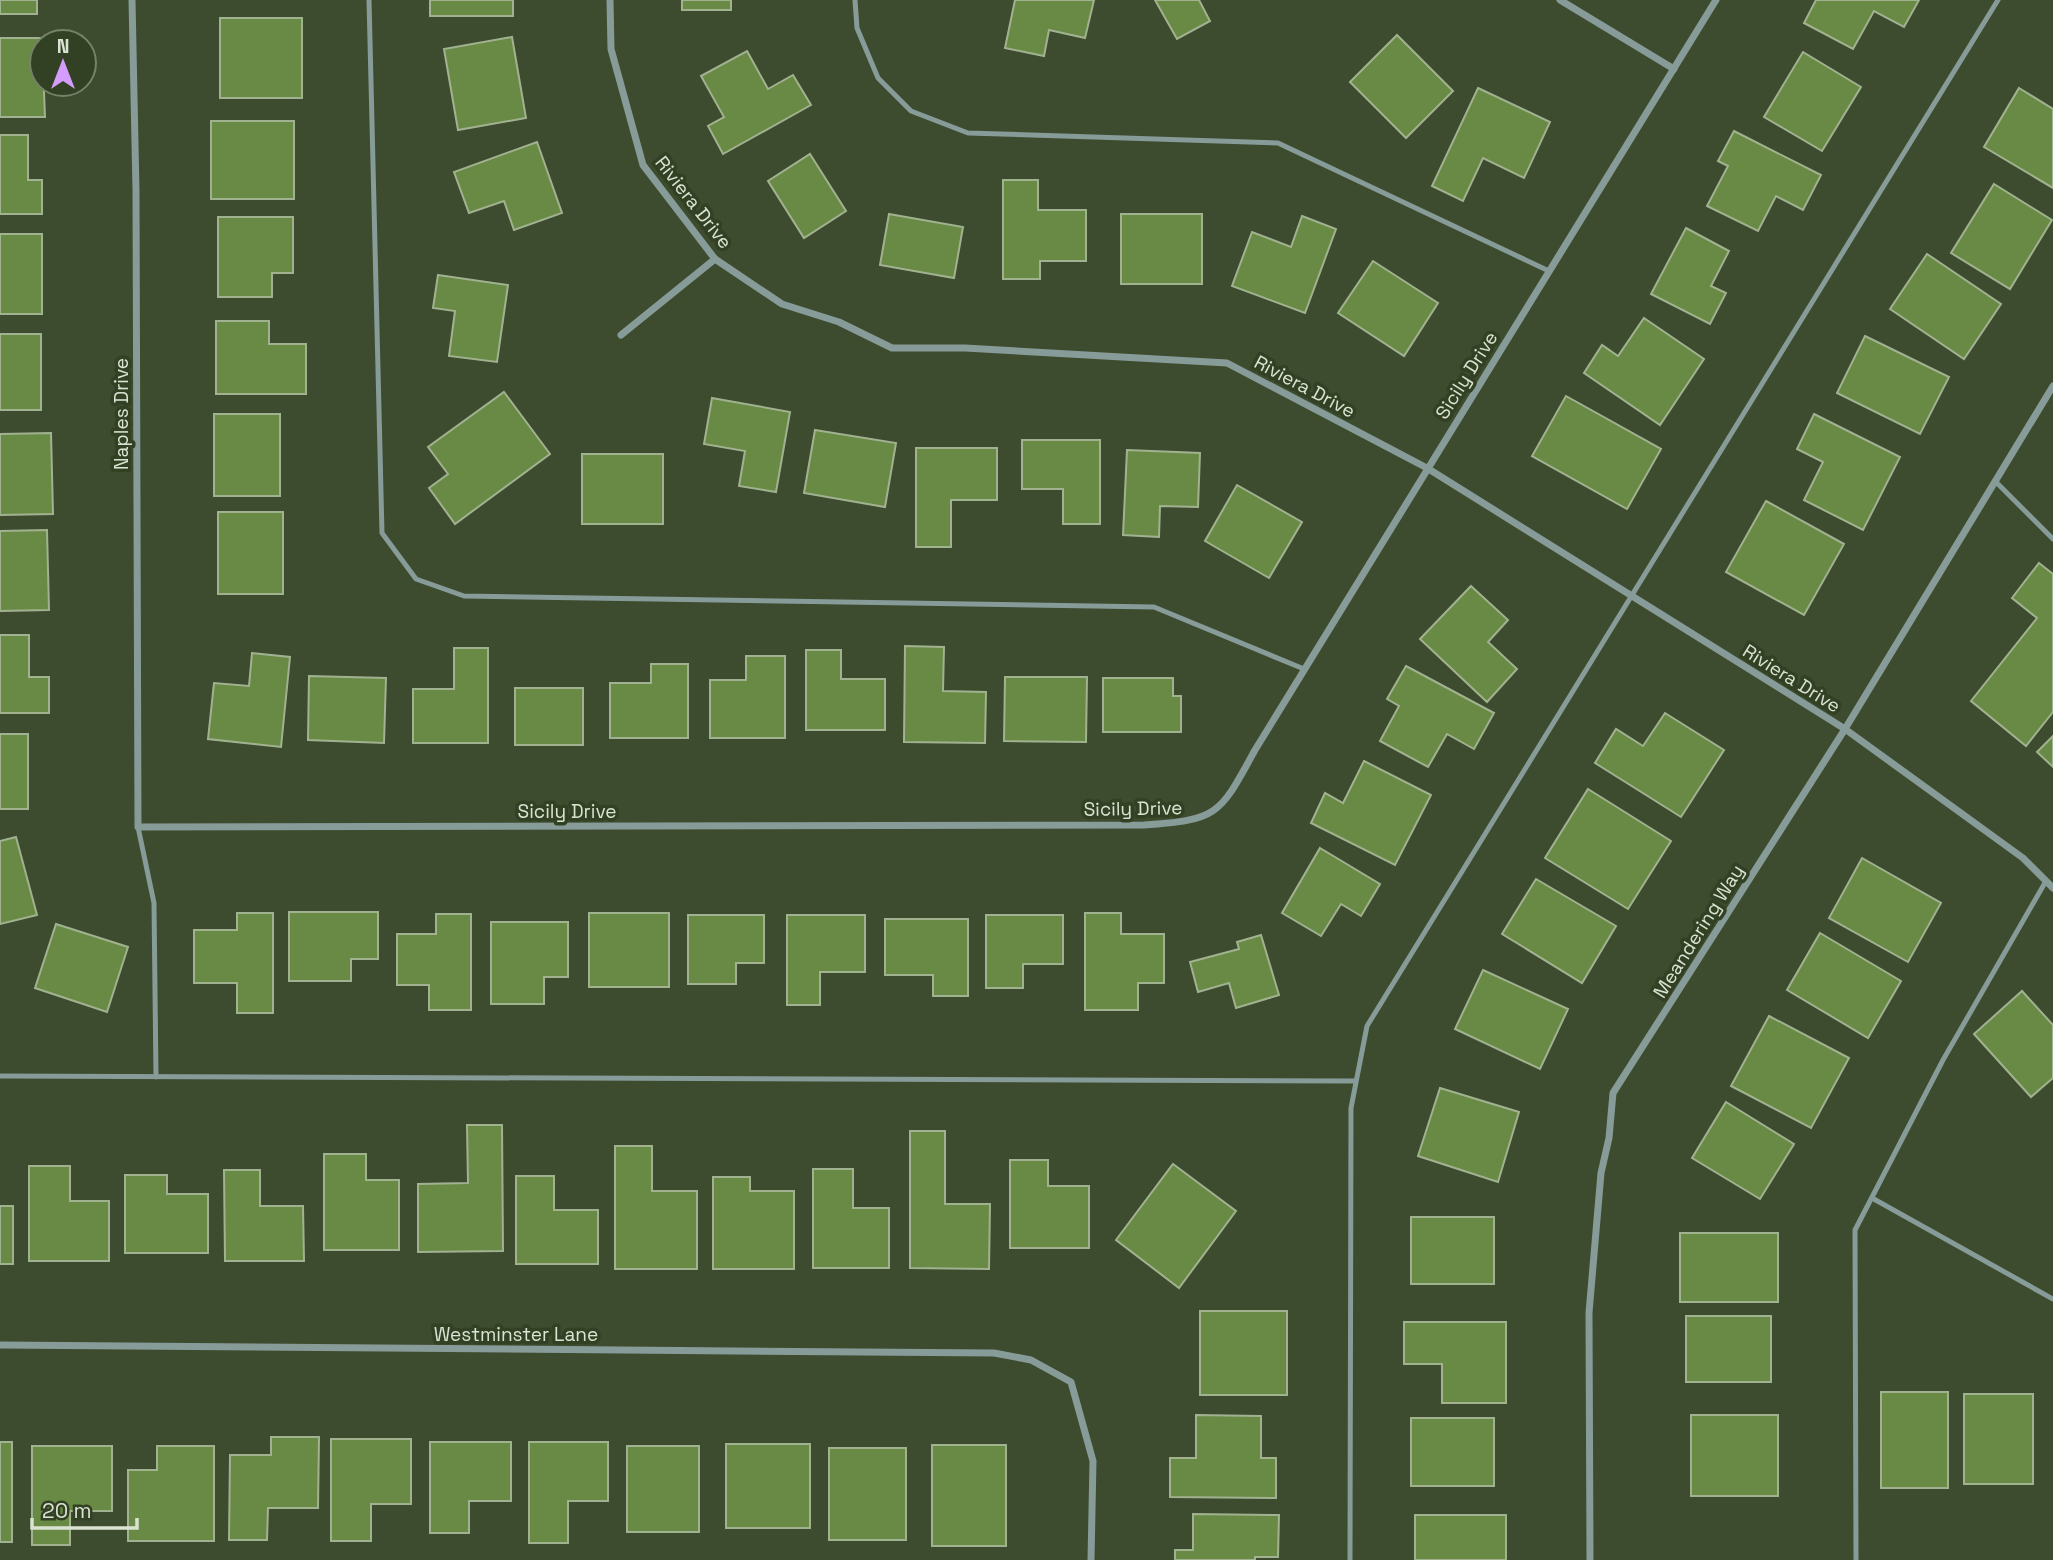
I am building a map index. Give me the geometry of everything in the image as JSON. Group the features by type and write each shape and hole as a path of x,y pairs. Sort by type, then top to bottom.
{"street":[{"name":"Naples Drive","path":"132,0 136,191 138,827"},
{"name":"Riviera Drive","path":"610,0 611,49 643,166 715,259 782,304 839,322 892,348 965,348 1227,363 1427,468 1845,729 2023,858 2053,888"},
{"path":"1560,0 1674,69"},
{"name":"Sicily Drive","path":"138,827 1144,825 1193,822 1226,802 1304,669 1716,0"},
{"path":"621,335 715,259"},
{"name":"Meandering Way","path":"1590,1560 1589,1313 1601,1173 1609,1138 1613,1093 1845,729 2053,386"},
{"name":"Westminster Lane","path":"0,1345 994,1353 1031,1360 1070,1382 1093,1461 1091,1560"}],"lane":[{"path":"369,0 382,533 415,579 464,596 1154,607 1304,669"},
{"path":"855,0 858,28 878,78 911,111 968,133 1278,143 1549,271"},
{"path":"1350,1560 1350,1108 1367,1026 1998,0"},
{"path":"1995,481 2053,539"},
{"path":"138,827 154,903 156,1077"},
{"path":"1856,1560 1855,1230 1943,1060 2046,881"},
{"path":"0,1076 1355,1081"},
{"path":"1872,1198 2053,1298"}],"building":[{"path":"0,0 37,0 37,14 0,14"},
{"path":"430,0 513,0 513,16 430,16"},
{"path":"682,0 731,0 731,10 682,10"},
{"path":"1015,0 1094,0 1085,38 1049,30 1044,56 1005,48"},
{"path":"1155,0 1199,0 1210,21 1177,39"},
{"path":"1816,0 1919,0 1904,27 1874,11 1853,49 1804,23"},
{"path":"220,18 302,18 302,98 220,98"},
{"path":"1397,35 1453,91 1406,138 1350,82"},
{"path":"512,37 526,118 458,130 444,49"},
{"path":"0,38 28,38 28,98 44,98 45,117 0,117"},
{"path":"747,51 768,89 793,75 811,105 723,154 708,126 724,117 701,76"},
{"path":"1803,52 1861,87 1822,151 1764,117"},
{"path":"1478,88 1550,122 1524,178 1483,158 1463,201 1432,186"},
{"path":"2019,88 2053,109 2053,188 1984,147"},
{"path":"211,121 294,121 294,199 211,199"},
{"path":"1734,131 1821,175 1803,210 1776,196 1758,231 1707,206 1728,166 1718,161"},
{"path":"0,135 28,135 28,180 42,180 42,214 0,214"},
{"path":"537,142 562,213 514,230 504,201 469,213 454,172"},
{"path":"810,154 846,211 804,238 768,181"},
{"path":"1003,180 1038,180 1038,210 1086,210 1086,261 1040,261 1040,279 1003,279"},
{"path":"1994,184 2052,220 2010,289 1951,253"},
{"path":"889,214 963,227 954,278 880,265"},
{"path":"1121,214 1202,214 1202,284 1121,284"},
{"path":"1302,216 1336,229 1305,313 1232,286 1252,232 1291,247"},
{"path":"218,217 293,217 293,273 272,273 272,297 218,297"},
{"path":"1686,228 1729,251 1711,286 1726,293 1710,324 1651,294"},
{"path":"0,234 42,234 42,314 0,314"},
{"path":"1927,254 2001,304 1964,359 1890,309"},
{"path":"1373,261 1438,303 1404,356 1338,313"},
{"path":"438,275 508,285 497,362 449,356 455,311 433,308"},
{"path":"1644,318 1704,359 1660,425 1584,373 1602,345 1618,356"},
{"path":"216,321 269,321 269,344 306,344 306,394 216,394"},
{"path":"0,334 41,334 41,410 0,410"},
{"path":"1865,336 1949,377 1920,434 1837,393"},
{"path":"504,392 550,454 455,524 429,488 448,474 428,447"},
{"path":"1566,396 1661,449 1627,509 1532,456"},
{"path":"712,398 790,412 776,492 739,486 745,451 704,444"},
{"path":"214,414 280,414 280,496 214,496"},
{"path":"1814,414 1900,457 1863,530 1804,500 1823,462 1797,449"},
{"path":"815,430 896,443 885,507 804,493"},
{"path":"51,433 53,514 0,515 0,434"},
{"path":"1022,440 1100,440 1100,524 1063,524 1063,489 1022,489"},
{"path":"916,448 997,448 997,500 951,500 951,547 916,547"},
{"path":"1127,450 1200,453 1198,507 1160,506 1159,537 1123,535"},
{"path":"582,454 663,454 663,524 582,524"},
{"path":"1237,485 1302,522 1269,578 1205,541"},
{"path":"1766,501 1844,544 1804,615 1726,572"},
{"path":"218,512 283,512 283,594 218,594"},
{"path":"47,530 49,610 0,611 0,531"},
{"path":"2039,563 2053,574 2053,712 2026,746 1971,701 2037,618 2012,598"},
{"path":"1471,586 1508,620 1488,642 1517,669 1487,702 1420,639"},
{"path":"0,635 29,635 29,677 49,677 49,713 0,713"},
{"path":"905,646 944,647 943,691 986,692 985,743 904,742"},
{"path":"454,648 488,648 488,743 413,743 413,689 454,689"},
{"path":"806,650 841,650 841,679 885,679 885,730 806,730"},
{"path":"252,653 290,657 281,747 208,739 214,683 249,686"},
{"path":"746,656 785,656 785,738 710,738 710,680 746,680"},
{"path":"651,664 688,664 688,738 610,738 610,683 651,683"},
{"path":"1406,666 1494,713 1474,749 1447,734 1428,767 1380,741 1399,706 1387,699"},
{"path":"309,676 386,678 384,743 308,740"},
{"path":"1005,677 1087,677 1086,742 1004,741"},
{"path":"1103,678 1173,678 1173,696 1181,696 1181,732 1103,732"},
{"path":"515,688 583,688 583,745 515,745"},
{"path":"1665,713 1724,750 1681,817 1595,763 1616,729 1643,746"},
{"path":"0,734 28,734 28,809 0,809"},
{"path":"2053,736 2053,767 2037,752"},
{"path":"1364,761 1431,795 1395,865 1311,823 1325,793 1343,803"},
{"path":"1588,789 1671,841 1628,909 1545,858"},
{"path":"16,837 37,915 0,924 0,841"},
{"path":"1320,848 1380,884 1361,916 1341,904 1321,936 1282,913"},
{"path":"1862,858 1941,903 1908,962 1829,918"},
{"path":"1536,879 1616,926 1582,983 1502,934"},
{"path":"289,912 378,912 378,959 351,959 351,981 289,981"},
{"path":"237,913 273,913 273,1013 237,1013 237,983 194,983 194,930 237,930"},
{"path":"589,913 669,913 669,987 589,987"},
{"path":"1085,913 1121,913 1121,934 1164,934 1164,983 1138,983 1138,1010 1085,1010"},
{"path":"436,914 471,914 471,1010 429,1010 429,985 397,985 397,934 436,934"},
{"path":"688,915 764,915 764,963 736,963 736,984 688,984"},
{"path":"787,915 865,915 865,972 820,972 820,1005 787,1005"},
{"path":"986,915 1063,915 1063,964 1023,964 1023,988 986,988"},
{"path":"885,919 968,919 968,996 933,996 933,975 885,975"},
{"path":"491,922 568,922 568,977 544,977 544,1004 491,1004"},
{"path":"56,924 128,947 107,1012 35,988"},
{"path":"1820,933 1901,981 1868,1038 1787,990"},
{"path":"1261,935 1279,995 1236,1008 1229,983 1198,992 1190,962 1239,949 1237,942"},
{"path":"1483,970 1568,1009 1540,1069 1455,1029"},
{"path":"2022,991 2053,1025 2053,1078 2031,1097 1974,1034"},
{"path":"1769,1016 1849,1058 1811,1128 1731,1086"},
{"path":"1440,1088 1519,1112 1498,1182 1418,1156"},
{"path":"1726,1102 1794,1144 1760,1199 1692,1158"},
{"path":"467,1125 502,1125 503,1251 418,1252 418,1184 468,1183"},
{"path":"910,1131 945,1131 945,1204 990,1204 989,1269 910,1268"},
{"path":"615,1146 652,1146 652,1191 697,1191 697,1269 615,1269"},
{"path":"324,1154 366,1154 366,1180 399,1180 399,1250 324,1250"},
{"path":"1010,1160 1048,1160 1048,1186 1089,1186 1089,1248 1010,1248"},
{"path":"1173,1164 1236,1211 1179,1288 1116,1240"},
{"path":"29,1166 70,1166 70,1201 109,1201 109,1261 29,1261"},
{"path":"813,1169 853,1169 853,1208 889,1208 889,1268 813,1268"},
{"path":"224,1170 260,1170 260,1206 303,1206 304,1261 225,1261"},
{"path":"125,1175 167,1175 167,1194 208,1194 208,1253 125,1253"},
{"path":"516,1176 554,1176 554,1210 598,1210 598,1264 516,1264"},
{"path":"713,1177 750,1177 750,1191 794,1191 794,1269 713,1269"},
{"path":"0,1206 13,1206 13,1264 0,1264"},
{"path":"1411,1217 1494,1217 1494,1284 1411,1284"},
{"path":"1680,1233 1778,1233 1778,1302 1680,1302"},
{"path":"1200,1311 1287,1311 1287,1395 1200,1395"},
{"path":"1686,1316 1771,1316 1771,1382 1686,1382"},
{"path":"1404,1322 1506,1322 1506,1403 1442,1403 1442,1364 1404,1364"},
{"path":"1881,1392 1948,1392 1948,1488 1881,1488"},
{"path":"1964,1394 2033,1394 2033,1484 1964,1484"},
{"path":"1196,1415 1261,1416 1261,1458 1276,1458 1276,1498 1170,1497 1170,1458 1196,1458"},
{"path":"1691,1415 1778,1415 1778,1496 1691,1496"},
{"path":"1411,1418 1494,1418 1494,1486 1411,1486"},
{"path":"271,1437 319,1437 318,1508 268,1508 267,1540 229,1540 230,1455 271,1455"},
{"path":"331,1439 411,1439 411,1504 371,1504 371,1541 331,1541"},
{"path":"0,1442 12,1442 12,1542 0,1542"},
{"path":"430,1442 511,1442 511,1501 469,1501 469,1533 430,1533"},
{"path":"529,1442 608,1442 608,1501 568,1501 568,1543 529,1543"},
{"path":"726,1444 810,1444 810,1528 726,1528"},
{"path":"932,1445 1006,1445 1006,1546 932,1546"},
{"path":"32,1446 112,1446 112,1511 70,1511 70,1545 32,1545"},
{"path":"157,1446 214,1446 214,1541 128,1541 128,1470 157,1470"},
{"path":"627,1446 699,1446 699,1532 627,1532"},
{"path":"829,1448 906,1448 906,1540 829,1540"},
{"path":"1193,1514 1279,1515 1278,1557 1255,1557 1255,1560 1175,1560 1175,1550 1193,1550"},
{"path":"1415,1515 1506,1515 1506,1560 1415,1560"}]}
